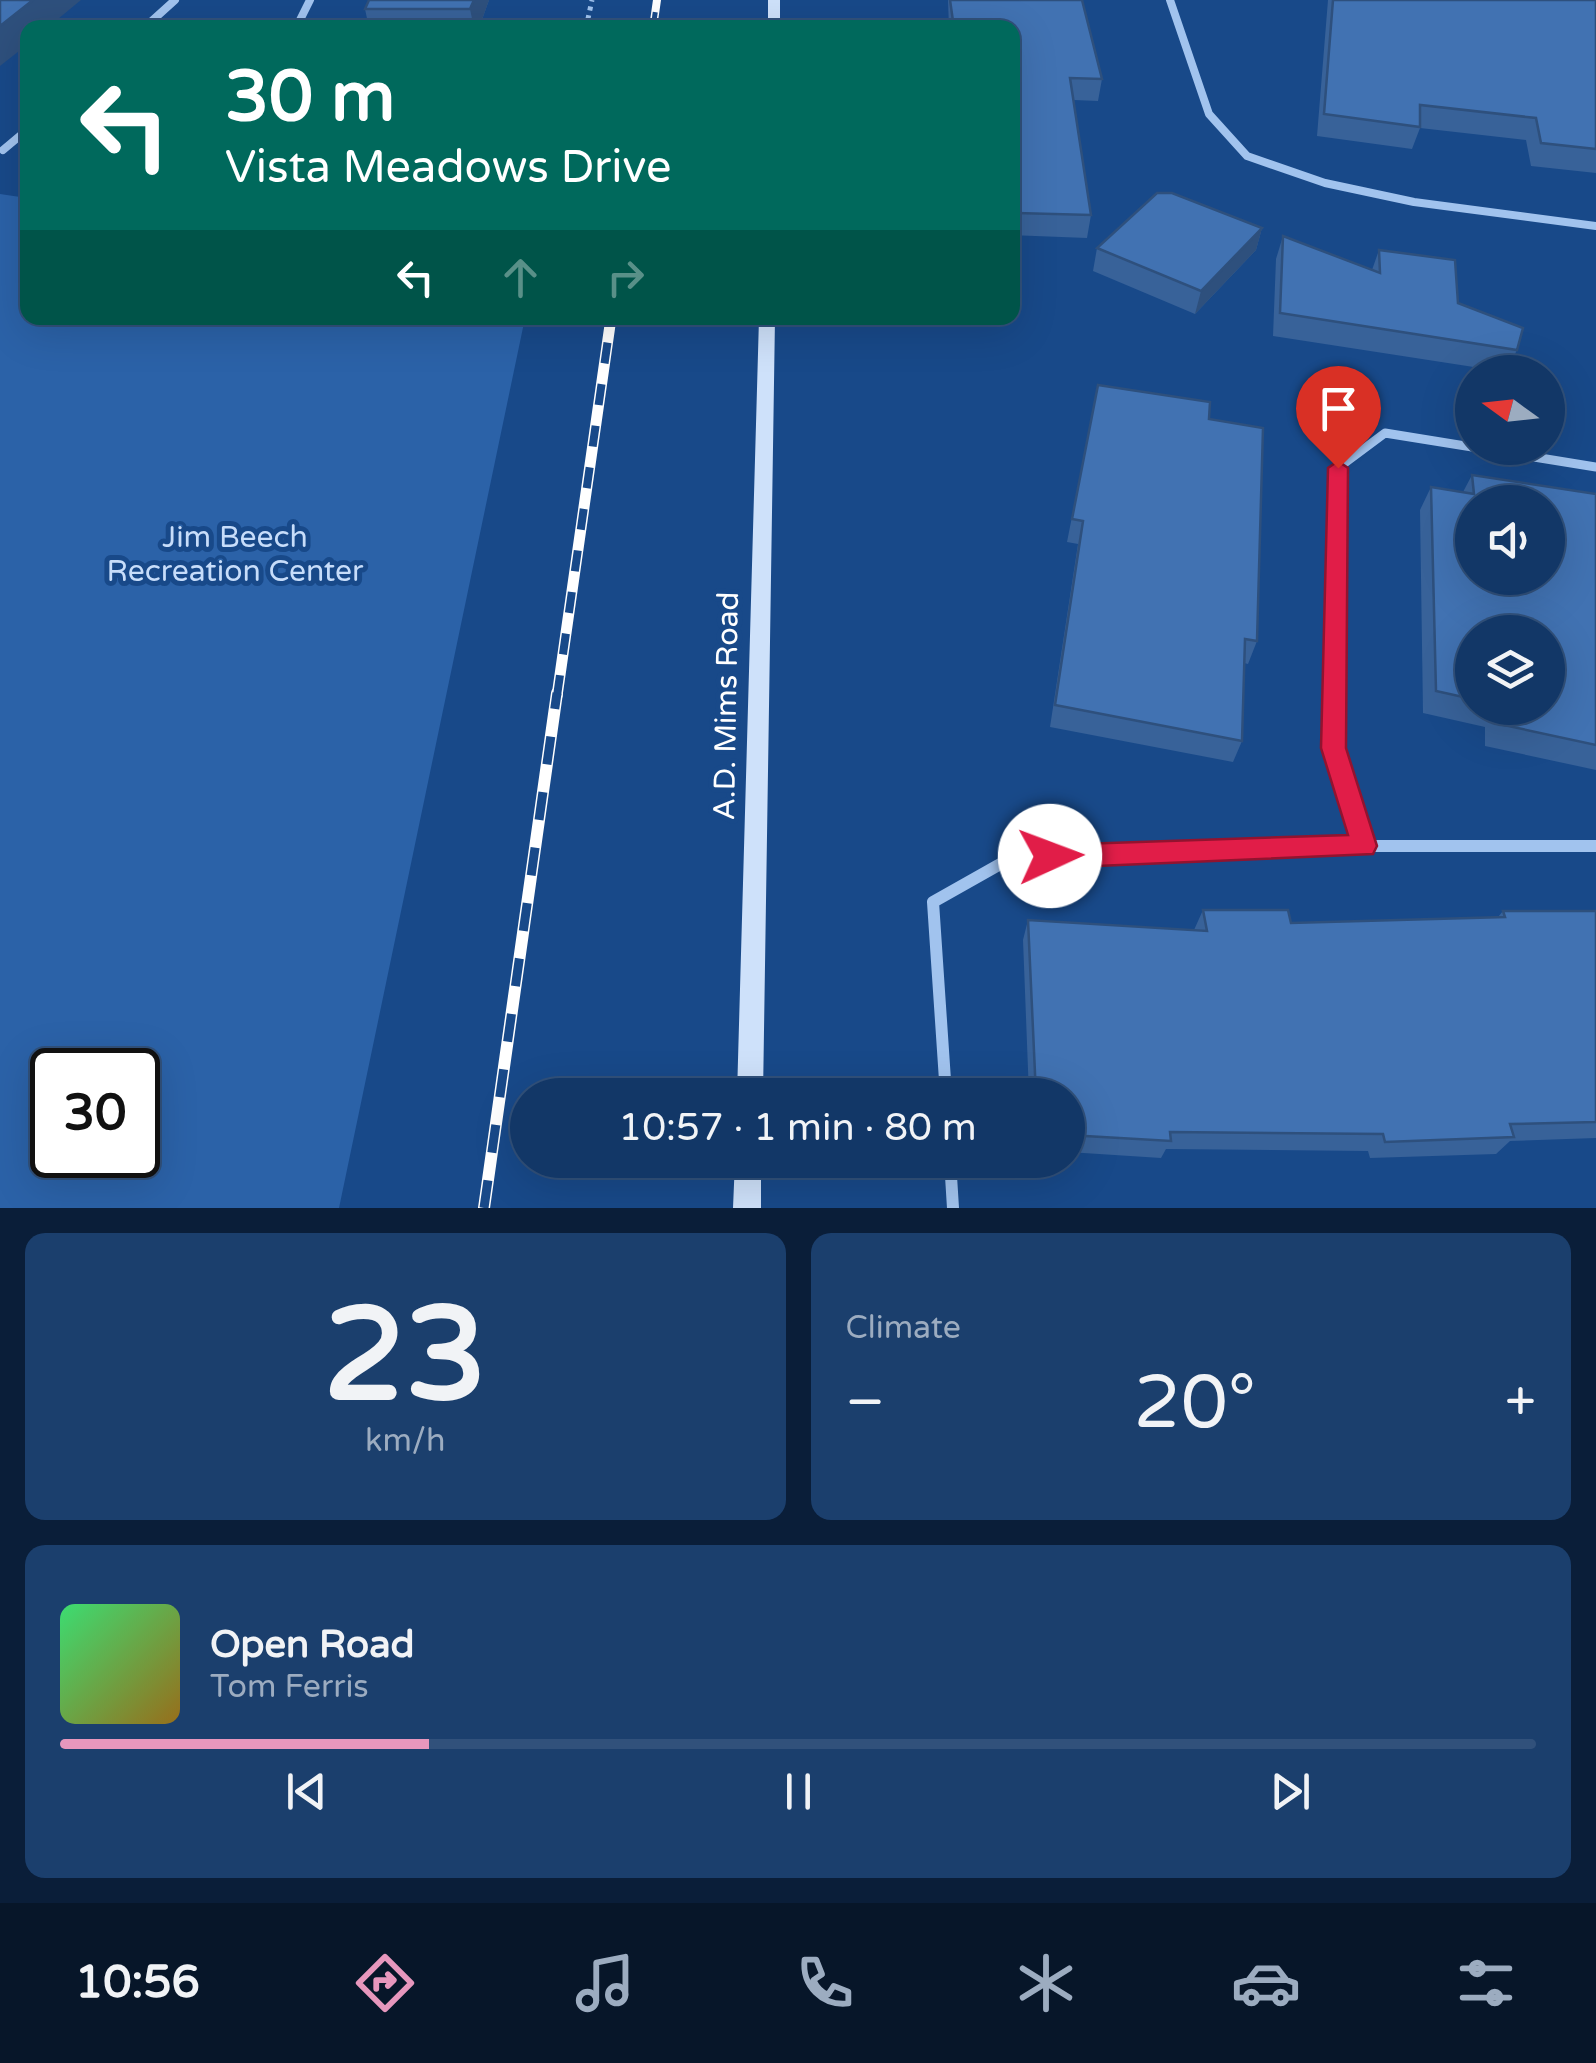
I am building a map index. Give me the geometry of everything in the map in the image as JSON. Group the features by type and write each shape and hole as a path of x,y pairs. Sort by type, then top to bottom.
{"street":[{"path":"153,20 175,0"},
{"path":"1170,0 1210,114 1247,156 1326,183 1414,202 1596,226"},
{"path":"3,150 20,136"},
{"name":"A.D. Mims Road","path":"750,1078 767,325"},
{"path":"1364,846 1333,748 1338,468 1385,434 1596,467"},
{"path":"945,1078 933,902 1011,858 1364,846 1596,846"},
{"path":"747,1208 748,1178"},
{"path":"951,1178 953,1208"}],"green space":[{"name":"Jim Beech Recreation Center","path":"0,194 20,197 20,325 524,325 339,1208 0,1208"}],"building":[{"path":"0,0 33,0 0,26"},
{"path":"369,0 474,0 470,9 365,9"},
{"path":"950,0 1082,0 1102,79 1070,78 1091,215 1020,213 1020,20 953,20"},
{"path":"1333,0 1596,0 1596,149 1541,143 1536,118 1420,105 1420,127 1324,114"},
{"path":"1157,193 1172,193 1262,228 1201,291 1097,248"},
{"path":"1283,236 1380,273 1379,250 1455,260 1458,303 1523,328 1517,350 1280,313"},
{"path":"1098,385 1210,402 1209,419 1263,428 1257,641 1245,639 1242,741 1055,705 1083,521 1072,519"},
{"path":"1472,475 1537,485 1473,485"},
{"path":"1431,487 1455,491 1455,595 1565,595 1565,489 1596,494 1596,745 1504,725 1565,725 1565,615 1455,615 1455,695 1436,691"},
{"path":"1203,910 1288,910 1291,923 1505,917 1503,911 1596,911 1596,1122 1510,1124 1514,1137 1385,1142 1383,1134 1170,1132 1171,1141 1085,1136 1085,1078 1035,1078 1028,920 1207,931"}],"railway":[{"path":"654,20 657,0"},
{"path":"557,696 610,325"},
{"path":"484,1208 557,693"}],"route":[{"path":"1050,856 1364,846 1333,748 1338,468"}]}
